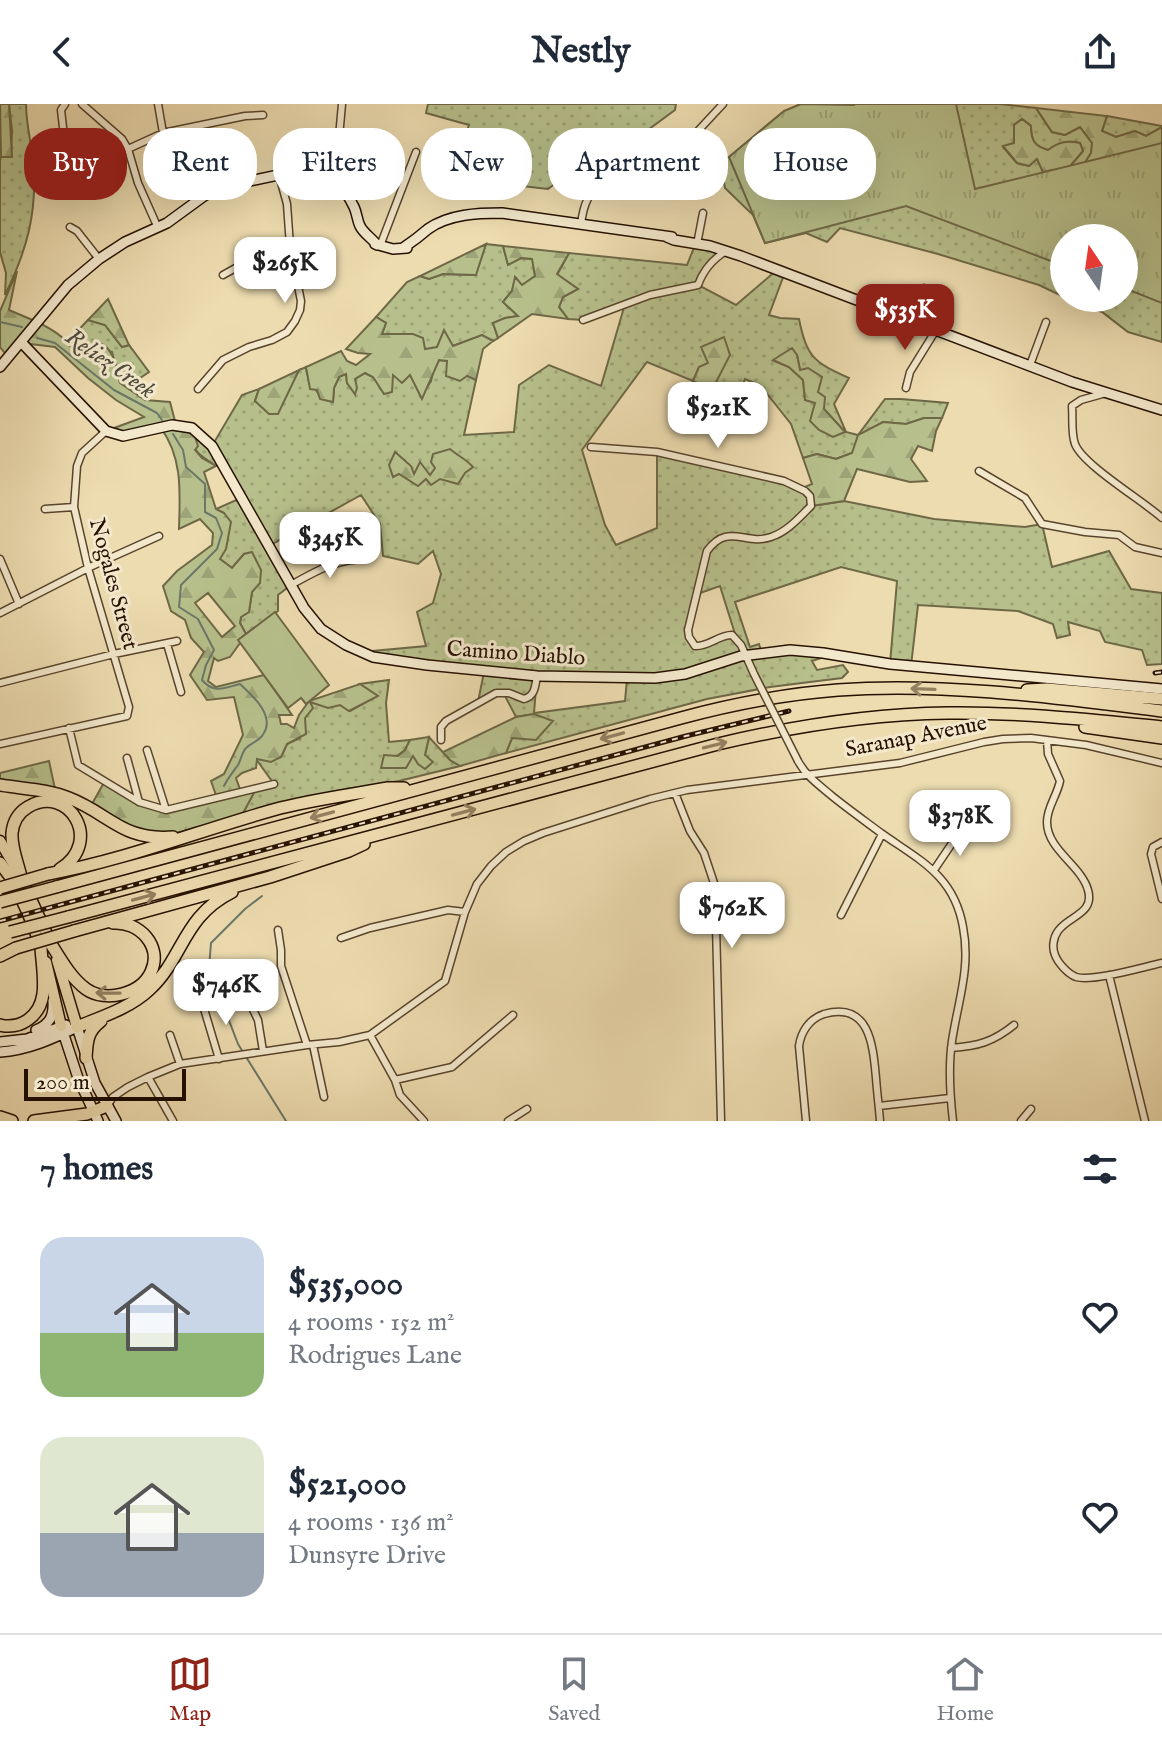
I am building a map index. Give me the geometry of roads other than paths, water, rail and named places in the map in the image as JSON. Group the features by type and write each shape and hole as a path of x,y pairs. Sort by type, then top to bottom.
{"highway":[{"path":"0,902 693,715 780,697 884,688 1074,700 1162,711"},
{"path":"1001,694 1047,689 1162,702"},
{"path":"1074,700 1096,698 1162,702"},
{"path":"5,934 707,747 786,729 855,719 959,713 1162,727"},
{"path":"1017,715 1162,738"},
{"path":"0,785 66,796 121,828 141,835 172,838 209,831"},
{"path":"0,888 142,851 296,805 388,788 425,787"},
{"path":"17,878 13,827 22,811 39,802 57,803 73,814 81,838 80,846 70,862 48,874"},
{"path":"0,954 270,877 349,851 389,832"},
{"path":"0,861 17,878"},
{"path":"77,1027 131,1003 151,989 166,970 190,928 207,908 228,894 270,877"},
{"path":"46,946 77,980 98,995 126,992 142,983 151,972 153,949 146,935 134,925 118,922 74,931"},
{"path":"0,1025 25,1022 38,1009 43,993 46,946"},
{"path":"86,1058 87,1038 109,1013"},
{"path":"34,1121 96,1117 107,1106"},
{"path":"0,1117 12,1121"}],"main road":[{"path":"0,841 70,999 77,1027"},
{"path":"46,946 62,1030"}],"street":[{"path":"63,128 61,110 65,104"},
{"path":"82,104 122,139 158,228"},
{"path":"158,104 162,128"},
{"path":"340,128 342,104"},
{"path":"581,225 582,210 588,197 601,183 670,161 723,104"},
{"path":"187,128 263,115"},
{"path":"128,149 143,142"},
{"path":"378,245 416,152"},
{"path":"0,367 68,285 99,259 125,242 158,228 221,187 273,176"},
{"path":"198,389 223,360 280,336 295,321 301,301 290,246 286,200"},
{"path":"350,200 353,219 360,234 367,240 393,249 403,248 429,228 480,213 502,213 698,239 1030,365 1162,410"},
{"path":"698,239 703,213"},
{"path":"70,227 77,231 99,259"},
{"path":"667,237 722,249"},
{"path":"223,275 257,256 290,246"},
{"path":"583,320 650,295 698,285 722,249"},
{"path":"916,321 924,288"},
{"path":"1030,365 1046,322"},
{"path":"906,388 910,372 936,330"},
{"path":"21,342 106,431"},
{"path":"1106,393 1072,406 1075,445 1090,463 1162,518"},
{"name":"Camino Diablo","path":"106,431 123,436 172,425 192,428 204,438 212,446 304,608 321,629 373,657 537,676 655,678 685,674 745,656 790,650 890,664 1162,689"},
{"name":"Nogales Street","path":"69,728 127,716 129,707 88,568 74,507 77,466 82,453 106,431"},
{"path":"591,447 657,452 686,458 784,481 810,496 811,506 775,536 764,539 723,536 714,541 707,551 688,630 689,637 695,646 702,646 724,635 732,635 741,645 806,774 934,870 949,890 962,921 966,953 965,976 951,1048 953,1121"},
{"path":"979,471 1025,498 1042,524 1119,535 1135,547 1162,553"},
{"path":"45,509 74,507"},
{"path":"0,613 159,536"},
{"path":"0,559 19,604"},
{"path":"291,585 329,564 366,559"},
{"path":"0,683 177,641"},
{"path":"167,644 181,692"},
{"path":"441,740 441,727 446,721 496,693 529,698 535,690 537,676"},
{"path":"0,744 69,728 78,765 139,802 166,810 274,784"},
{"name":"Saranap Avenue","path":"370,1035 445,981 465,912 483,875 506,852 543,833 675,793 900,763 984,742 1016,738 1099,747 1162,763"},
{"path":"1047,740 1048,754 1060,781 1049,808 1047,828 1085,883 1089,898 1084,911 1059,929 1053,946 1054,953 1065,969 1077,977 1109,975 1162,963"},
{"path":"147,750 166,810"},
{"path":"127,758 139,802"},
{"path":"675,793 690,831 704,853 715,886 721,1121"},
{"path":"934,870 963,827"},
{"path":"841,915 882,834"},
{"path":"1162,842 1153,847 1151,854 1162,899"},
{"path":"341,938 448,910 465,912"},
{"path":"278,930 281,966 310,1045 324,1097"},
{"path":"1109,975 1145,1121"},
{"path":"244,979 245,993 258,1020 263,1051"},
{"path":"16,1041 51,1020 53,990"},
{"path":"202,1002 219,1059"},
{"path":"806,1121 800,1038 818,1016 846,1012 868,1030 873,1049 880,1121"},
{"path":"395,1080 452,1067 513,1015"},
{"path":"951,1048 985,1043 1014,1025"},
{"path":"0,1042 77,1027 95,1083 116,1121"},
{"path":"0,1052 29,1047 62,1030"},
{"path":"62,1030 78,1078 96,1117"},
{"path":"170,1035 180,1064"},
{"path":"107,1106 113,1097 148,1077 180,1064 370,1035 400,1095 424,1121"},
{"path":"148,1077 173,1121"},
{"path":"879,1106 950,1098"},
{"path":"508,1121 527,1109"},
{"path":"1021,1121 1031,1109"}],"waterway":[{"name":"Reliez Creek","path":"0,322 22,327"},
{"name":"Reliez Creek","path":"37,338 55,343 114,390 157,413 162,420"},
{"name":"Reliez Creek","path":"173,434 183,450 186,467 205,484 205,512 216,518 222,533 217,549 181,585 179,607 198,619 214,650 202,680 215,688 240,684 262,707 267,722 262,736 248,746 224,786"},
{"path":"262,896 211,943 209,968 238,1044 286,1121"}],"railway":[{"path":"1155,673 1162,672"},
{"path":"0,921 789,711"}]}
